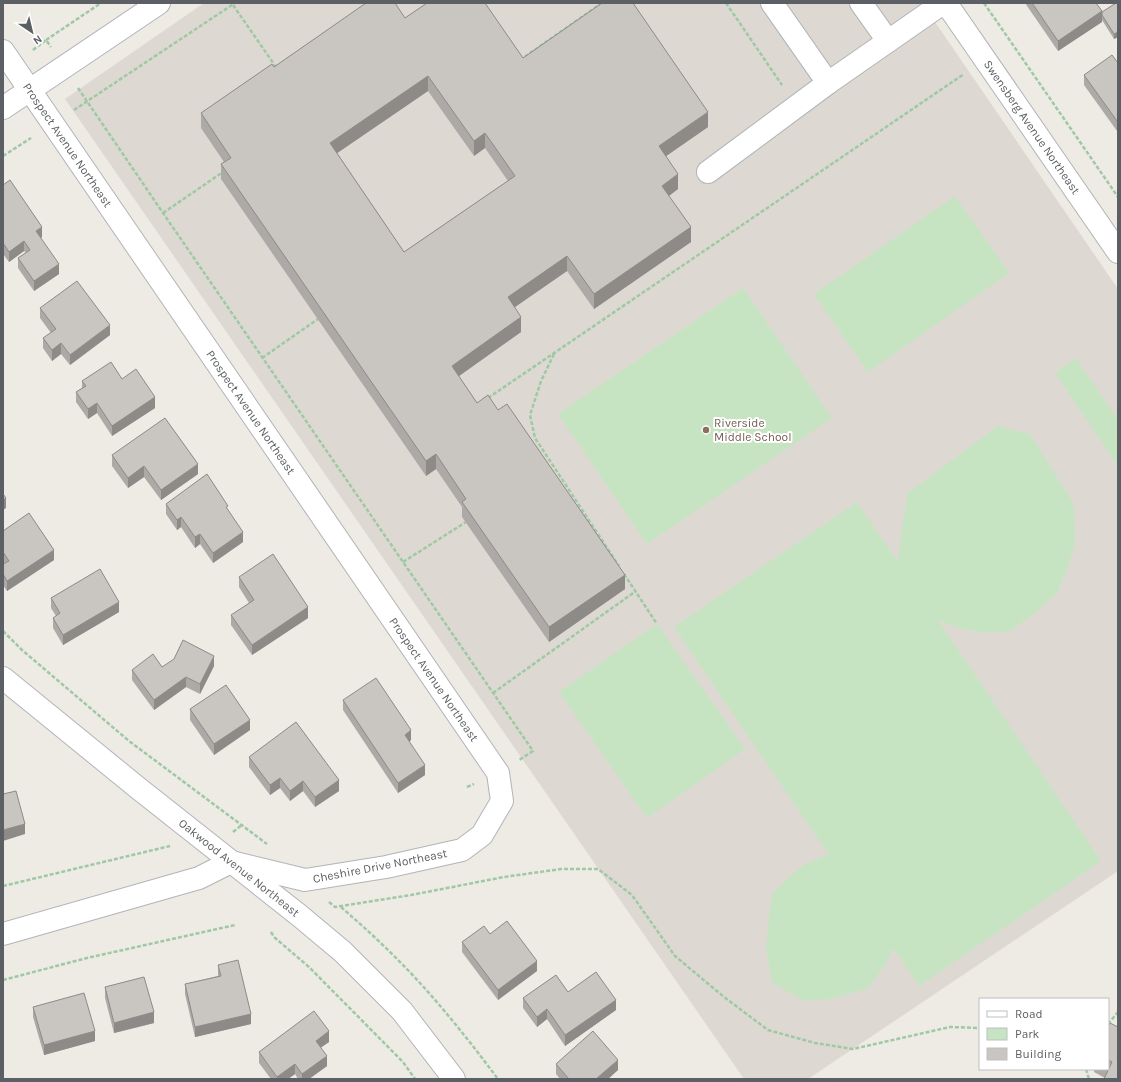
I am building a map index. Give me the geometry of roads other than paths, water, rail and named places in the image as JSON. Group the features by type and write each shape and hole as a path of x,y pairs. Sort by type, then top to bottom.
{"street":[{"path":"3,108 160,3"},
{"path":"772,3 828,83"},
{"path":"861,3 888,41"},
{"path":"708,172 797,105 942,3"},
{"name":"Swensberg Avenue Northeast","path":"946,3 1118,252"},
{"name":"Prospect Avenue Northeast","path":"7,58 498,773"},
{"name":"Oakwood Avenue Northeast","path":"3,678 343,952 402,1011 454,1079"},
{"name":"Cheshire Drive Northeast","path":"231,862 305,880 386,867 462,850 482,835 502,801 498,773"},
{"path":"3,934 199,878 231,862"}],"place":[{"name":"Riverside Middle School","path":"706,430"}]}
